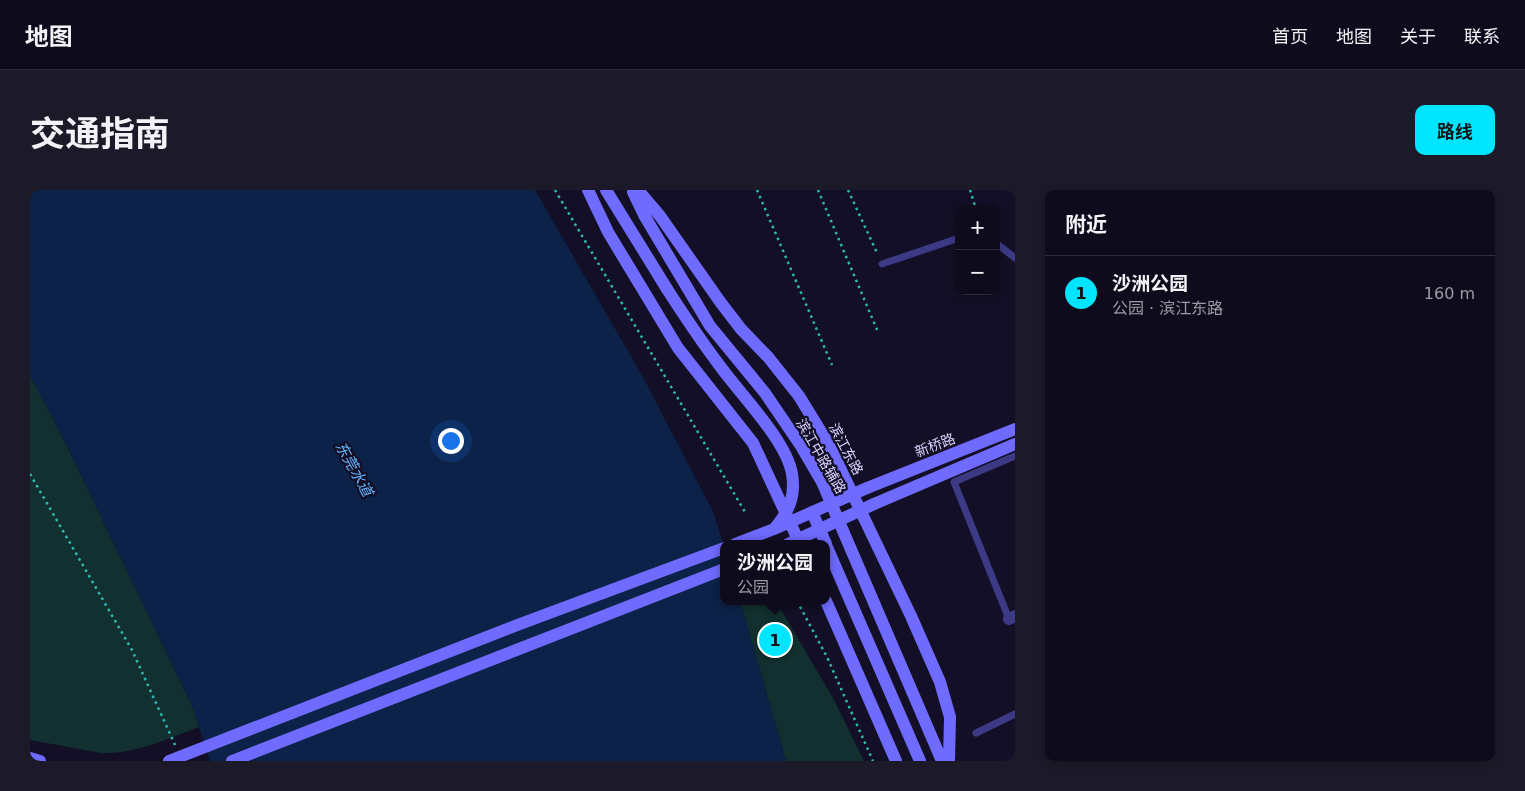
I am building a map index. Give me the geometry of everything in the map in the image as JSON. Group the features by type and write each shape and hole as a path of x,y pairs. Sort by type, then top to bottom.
{"main road":[{"path":"588,190 608,232 678,348 753,443 798,540"},
{"path":"606,190 696,333 770,430 784,453 792,472 794,488 790,506 785,516 774,529"},
{"name":"滨江中路辅路","path":"632,190 644,215 710,326 765,393 801,446 822,482 942,761"},
{"name":"滨江东路","path":"638,190 660,216 726,310 768,357 799,396 828,445 911,616 940,682 950,717 949,761"},
{"name":"新桥路","path":"745,540 867,488 1015,429"},
{"path":"796,540 874,504 1015,444"},
{"path":"812,512 824,540"},
{"path":"173,757 720,549"},
{"path":"830,554 920,761"},
{"path":"232,761 720,571"},
{"path":"828,605 896,761"},
{"path":"30,758 40,761"}],"lane":[{"path":"882,264 955,239"},
{"path":"1000,246 1015,258"},
{"path":"1012,617 954,482 1015,456"},
{"path":"976,732 1015,714"}],"path":[{"path":"555,190 744,512"},
{"path":"757,190 832,365"},
{"path":"818,190 878,332"},
{"path":"848,190 882,264"},
{"path":"970,190 975,205"},
{"path":"30,474 132,650 173,757"},
{"path":"799,605 827,657 873,761"}],"green space":[{"path":"30,375 67,446 193,708 199,727 151,745 114,753 101,753 30,740"},
{"path":"741,605 778,605 834,700 864,761 786,761"}],"water":[{"name":"东莞水道","path":"30,190 535,190 644,379 714,514 722,540 720,540 720,605 741,605 786,761 210,761 193,708 67,446 30,375"}],"place":[{"name":"沙洲公园","path":"775,640"}]}
